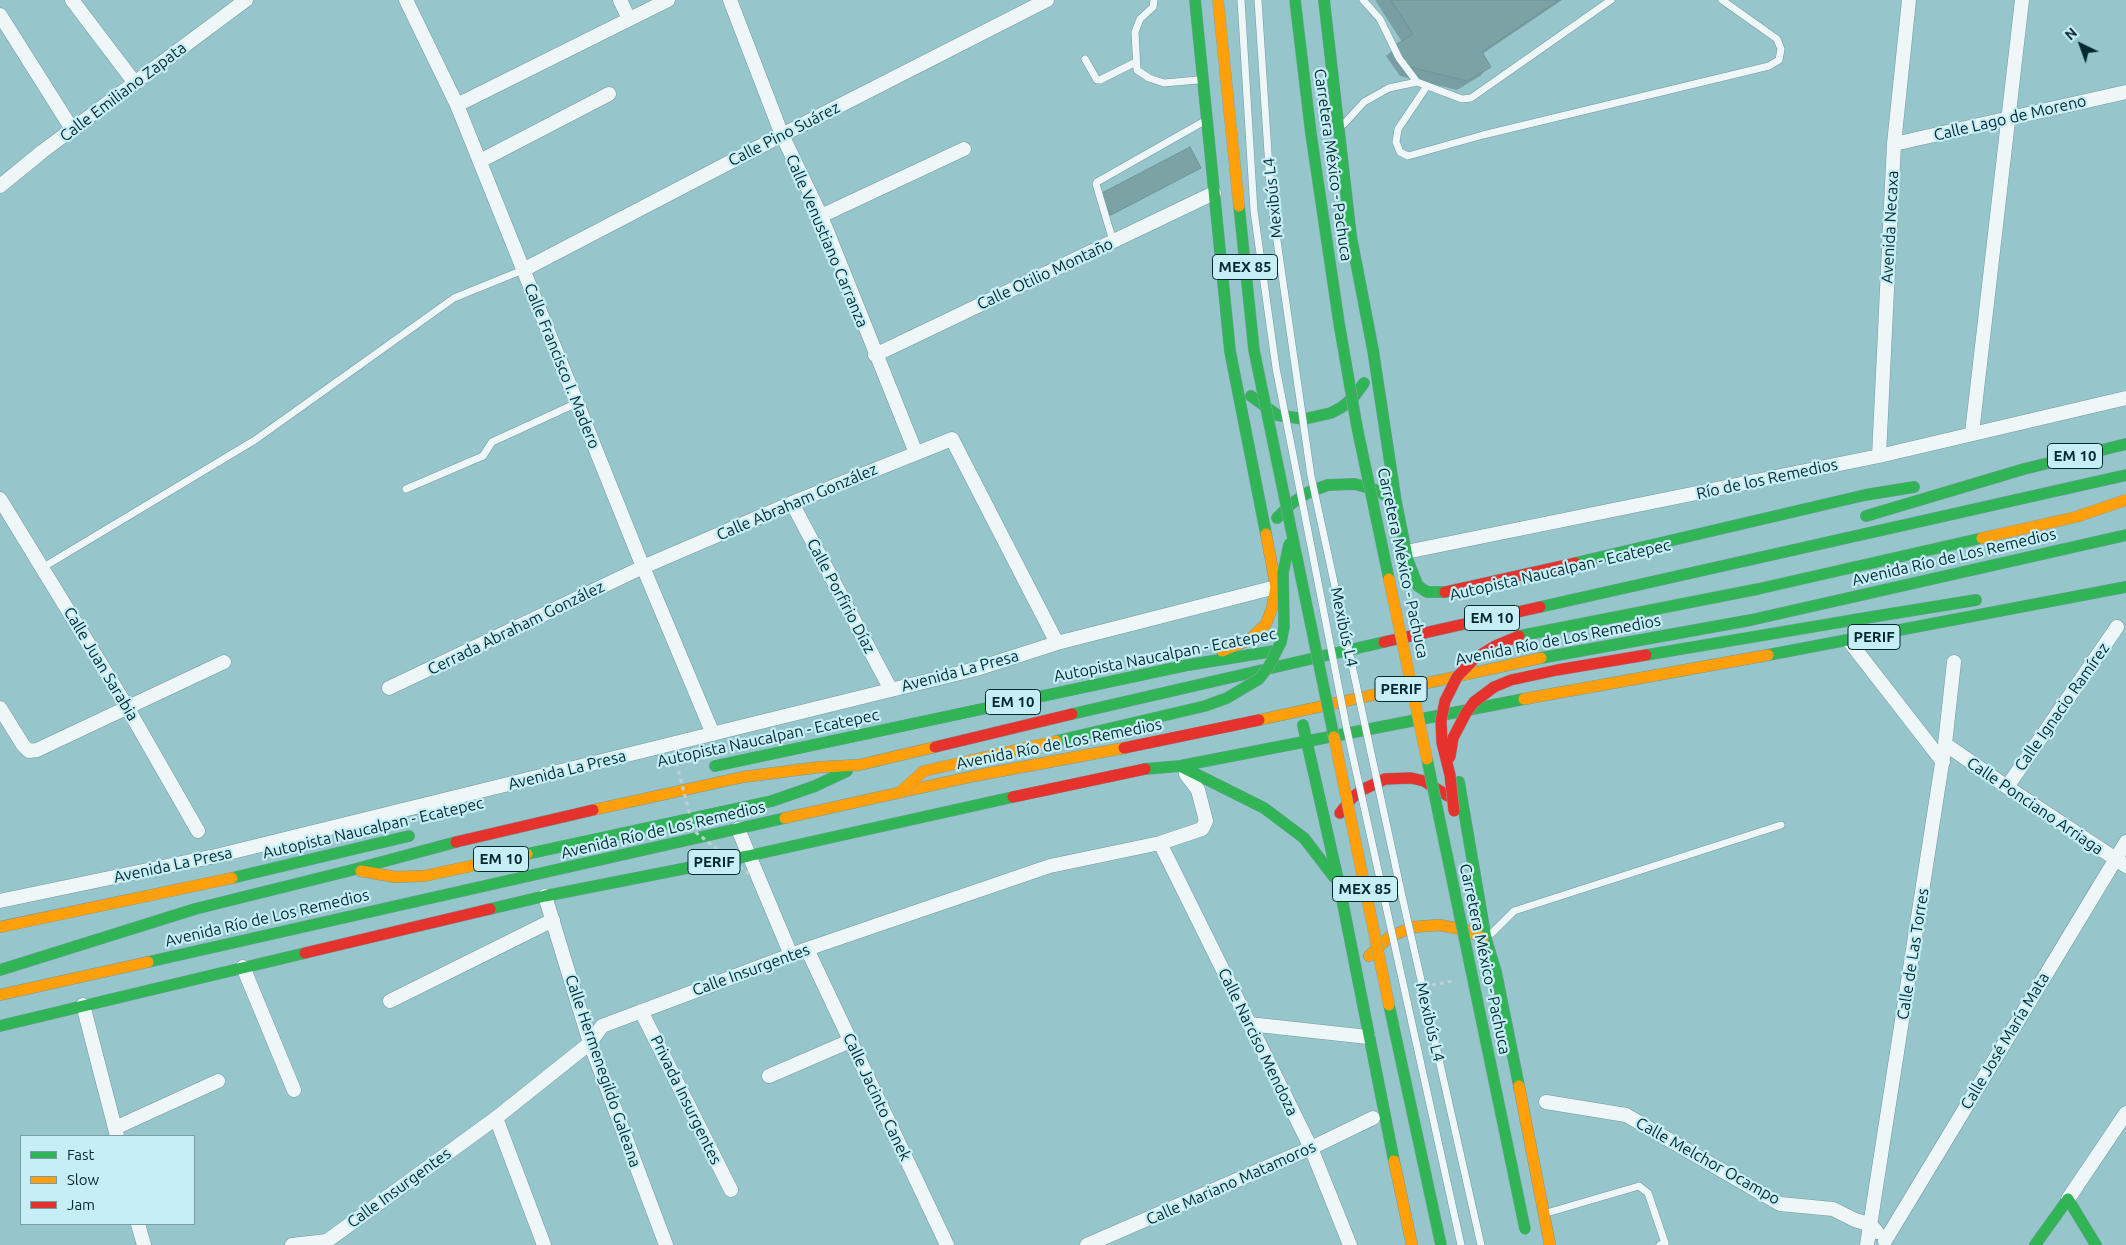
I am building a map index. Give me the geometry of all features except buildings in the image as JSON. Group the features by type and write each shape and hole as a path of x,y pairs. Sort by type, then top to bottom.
{"main road":[{"path":"1188,665 1249,640 1266,624 1272,608 1276,587 1230,350 1195,0"},
{"name":"MEX 85","path":"1218,0 1254,350 1402,1067 1441,1245"},
{"name":"Carretera México - Pachuca","path":"1295,0 1312,144 1356,417 1526,1233"},
{"path":"1324,0 1351,236 1374,350 1396,502 1406,552 1418,586 1427,592 1439,593 1464,589 1865,495 2024,469"},
{"path":"1236,378 1254,400 1277,415 1304,419 1318,418 1342,407 1357,393 1368,376 1374,350"},
{"name":"EM 10","path":"1856,518 2024,469 2126,444"},
{"name":"Autopista Naucalpan - Ecatepec","path":"0,970 195,909 352,870 476,836 743,777 820,767 859,765 1217,680 2029,495 2126,475"},
{"path":"1266,534 1277,518 1292,504 1309,492 1328,484 1355,484 1379,491 1396,502"},
{"path":"1449,866 1455,816 1450,776 1442,743 1441,721 1445,700 1457,677 1474,659 1495,646 1525,634 1758,589 2076,517 2126,500"},
{"path":"899,793 924,771 1205,706 1228,698 1244,689 1259,679 1269,666 1281,642 1284,627 1283,573 1292,532"},
{"name":"Avenida Río de Los Remedios","path":"0,995 974,776 1165,740 1300,709 1560,654 1751,620 2126,535"},
{"path":"2087,582 2126,583"},
{"name":"PERIF","path":"0,1026 545,896 748,856 1108,776 1154,768 1180,766 1621,680 1849,641 2126,587"},
{"path":"1450,776 1451,744 1466,713 1474,702 1494,687 1511,680 1557,670 1990,598"},
{"path":"1386,626 1414,620"},
{"name":"Autopista Naucalpan - Ecatepec","path":"701,769 1188,665 1298,646 1358,632"},
{"path":"1442,680 1486,939 1496,972 1550,1244"},
{"path":"1300,709 1339,884 1368,1036 1412,1245"},
{"name":"Autopista Naucalpan - Ecatepec","path":"352,870 395,876 424,876 772,801 815,786 859,765"},
{"path":"1180,766 1264,808 1304,838 1339,884"},
{"path":"1330,846 1335,825 1344,807 1362,790 1385,779 1411,778 1424,781 1442,791 1464,810"},
{"name":"Autopista Naucalpan - Ecatepec","path":"0,927 251,874 423,833"},
{"path":"1357,979 1367,959 1380,945 1390,937 1412,927 1439,925 1466,930 1486,939"},
{"path":"2035,1245 2068,1199 2096,1245"}],"street":[{"path":"72,0 135,83"},
{"name":"Calle Francisco I. Madero","path":"406,0 457,105 643,567 713,734"},
{"path":"620,0 629,19"},
{"path":"457,105 668,0"},
{"name":"Calle Venustiano Carranza","path":"730,0 782,135 821,216 875,355 916,453"},
{"name":"Calle Pino Suárez","path":"523,270 1047,0"},
{"name":"Avenida Necaxa","path":"1879,456 1894,144 1909,0"},
{"path":"1972,433 2010,117 2022,0"},
{"name":"Calle Emiliano Zapata","path":"0,186 72,129 243,1"},
{"path":"0,15 72,129"},
{"name":"Calle Lago de Moreno","path":"1894,144 2126,92"},
{"path":"480,161 609,94"},
{"path":"821,216 964,149"},
{"name":"Calle Otilio Montaño","path":"875,355 1214,193"},
{"name":"Río de los Remedios","path":"1406,552 1879,456 2126,398"},
{"name":"Calle Abraham González","path":"643,567 792,503 952,439 1057,643"},
{"name":"Calle Juan Sarabia","path":"0,499 127,707 198,831"},
{"name":"Calle Porfirio Díaz","path":"792,503 891,690"},
{"name":"Cerrada Abraham González","path":"389,688 643,567"},
{"name":"Avenida La Presa","path":"0,901 220,855 713,734 976,669 1057,643 1276,587"},
{"name":"Calle Ignacio Ramírez","path":"2006,787 2117,627"},
{"path":"1849,641 1942,762"},
{"path":"0,708 28,751 37,750 224,662"},
{"name":"Calle de Las Torres","path":"1867,1245 1945,744 1954,662"},
{"name":"Calle Ponciano Arriaga","path":"1945,744 2006,787 2120,862"},
{"name":"Calle Insurgentes","path":"292,1245 327,1241 496,1118 590,1043 602,1026 791,955 1050,866 1160,842 1202,829 1206,821 1198,790 1180,766"},
{"path":"738,829 791,955"},
{"name":"Calle Narciso Mendoza","path":"1160,842 1311,1148 1350,1245"},
{"name":"Calle José María Mata","path":"1887,1243 2120,862 2126,842"},
{"name":"Calle Hermenegildo Galeana","path":"545,896 590,1043 666,1245"},
{"path":"390,1000 553,920"},
{"name":"Calle Jacinto Canek","path":"808,949 947,1245"},
{"path":"243,967 294,1090"},
{"path":"83,1005 116,1132 218,1081"},
{"name":"Privada Insurgentes","path":"641,1010 731,1190"},
{"path":"1249,1024 1368,1036"},
{"path":"769,1076 850,1041"},
{"name":"Calle Melchor Ocampo","path":"1546,1102 1626,1115 1780,1204 1833,1209 1855,1220 1871,1225 1887,1243"},
{"path":"2068,1199 2126,1113"},
{"path":"496,1118 544,1245"},
{"name":"Calle Mariano Matamoros","path":"1087,1245 1311,1148 1373,1118"},
{"path":"138,1225 144,1245"}],"lane":[{"path":"1154,0 1153,7 1140,19 1135,32 1138,72 1164,83 1202,80"},
{"name":"Mexibús L4","path":"1241,0 1254,211 1276,368 1348,730 1460,1245"},
{"name":"Mexibús L4","path":"1258,0 1271,199 1311,476 1400,887 1481,1245"},
{"path":"1363,0 1380,19 1399,58 1417,82 1462,99 1471,98 1611,0"},
{"path":"1427,86 1398,129 1396,142 1400,152 1408,156 1769,66 1779,60 1781,49 1777,39 1722,0"},
{"path":"1086,59 1097,80 1136,62"},
{"path":"1339,130 1364,102 1389,88 1417,82"},
{"path":"1113,241 1097,182 1206,121"},
{"path":"42,568 255,440 454,298 523,270"},
{"path":"406,489 483,456 492,442 577,403"},
{"path":"1486,939 1514,912 1781,825"},
{"path":"1545,1213 1639,1186 1648,1193 1664,1244"}],"path":[{"path":"749,874 694,832 676,760 752,744 752,734"}],"traffic: fast":[{"path":"1195,0 1230,351 1266,534"},
{"path":"1295,0 1311,134 1339,323 1357,427 1389,579"},
{"path":"1324,0 1351,236 1373,350 1396,502 1408,561 1418,586 1427,592 1445,592"},
{"path":"1239,206 1254,350 1334,737"},
{"path":"1251,396 1277,415 1304,419 1331,413 1342,407 1353,398 1364,383"},
{"path":"1866,516 2024,469 2126,444"},
{"path":"1540,607 2126,475"},
{"path":"1277,518 1291,504 1309,492 1328,485 1355,484 1379,491 1389,498"},
{"path":"1575,563 1865,495 1914,487"},
{"path":"1541,658 1751,620 2126,535"},
{"path":"1519,636 1758,589 1982,538"},
{"path":"1056,741 1205,706 1227,698 1259,679 1269,666 1281,642 1284,627 1283,573 1289,544"},
{"path":"1768,655 2126,587"},
{"path":"1853,620 1976,600"},
{"path":"1646,655 1853,620"},
{"path":"1072,714 1384,642"},
{"path":"715,766 1188,665 1274,651"},
{"path":"1145,769 1180,766 1524,699"},
{"path":"1303,725 1339,884 1394,1161"},
{"path":"1427,759 1525,1229"},
{"path":"1180,766 1264,808 1304,838 1334,877"},
{"path":"527,854 772,801 815,786 847,771"},
{"path":"1459,782 1486,939 1496,972 1519,1086"},
{"path":"490,909 545,896 748,856 1013,797"},
{"path":"148,962 785,818"},
{"path":"232,878 409,836"},
{"path":"0,970 195,909 456,842"},
{"path":"0,1026 305,953"},
{"path":"1389,1005 1441,1245"},
{"path":"2035,1245 2068,1199 2096,1245"}],"traffic: slow":[{"path":"1218,0 1239,206"},
{"path":"1982,538 2076,517 2126,500"},
{"path":"1222,651 1249,640 1266,624 1272,608 1276,587 1266,534"},
{"path":"1389,579 1427,759"},
{"path":"1524,699 1768,655"},
{"path":"1259,720 1541,658"},
{"path":"1334,737 1389,1005"},
{"path":"899,793 924,771 1056,741"},
{"path":"593,810 743,777 820,767 859,765 935,747"},
{"path":"785,818 974,776 1124,748"},
{"path":"361,871 395,877 424,876 527,854"},
{"path":"0,927 232,878"},
{"path":"1369,956 1389,937 1413,927 1439,925 1466,930 1483,938"},
{"path":"0,995 148,962"},
{"path":"1519,1086 1550,1245"},
{"path":"1394,1161 1412,1245"}],"traffic: jam":[{"path":"1445,592 1575,563"},
{"path":"1384,642 1540,607"},
{"path":"1454,811 1450,775 1442,743 1441,721 1445,701 1457,677 1474,659 1495,646 1519,636"},
{"path":"1450,757 1453,738 1466,713 1474,702 1494,687 1511,680 1557,670 1646,655"},
{"path":"935,747 1072,714"},
{"path":"1124,748 1259,720"},
{"path":"1013,797 1145,769"},
{"path":"1340,813 1352,798 1362,790 1385,779 1411,778 1424,781 1448,796"},
{"path":"456,842 593,810"},
{"path":"305,953 490,909"}]}
